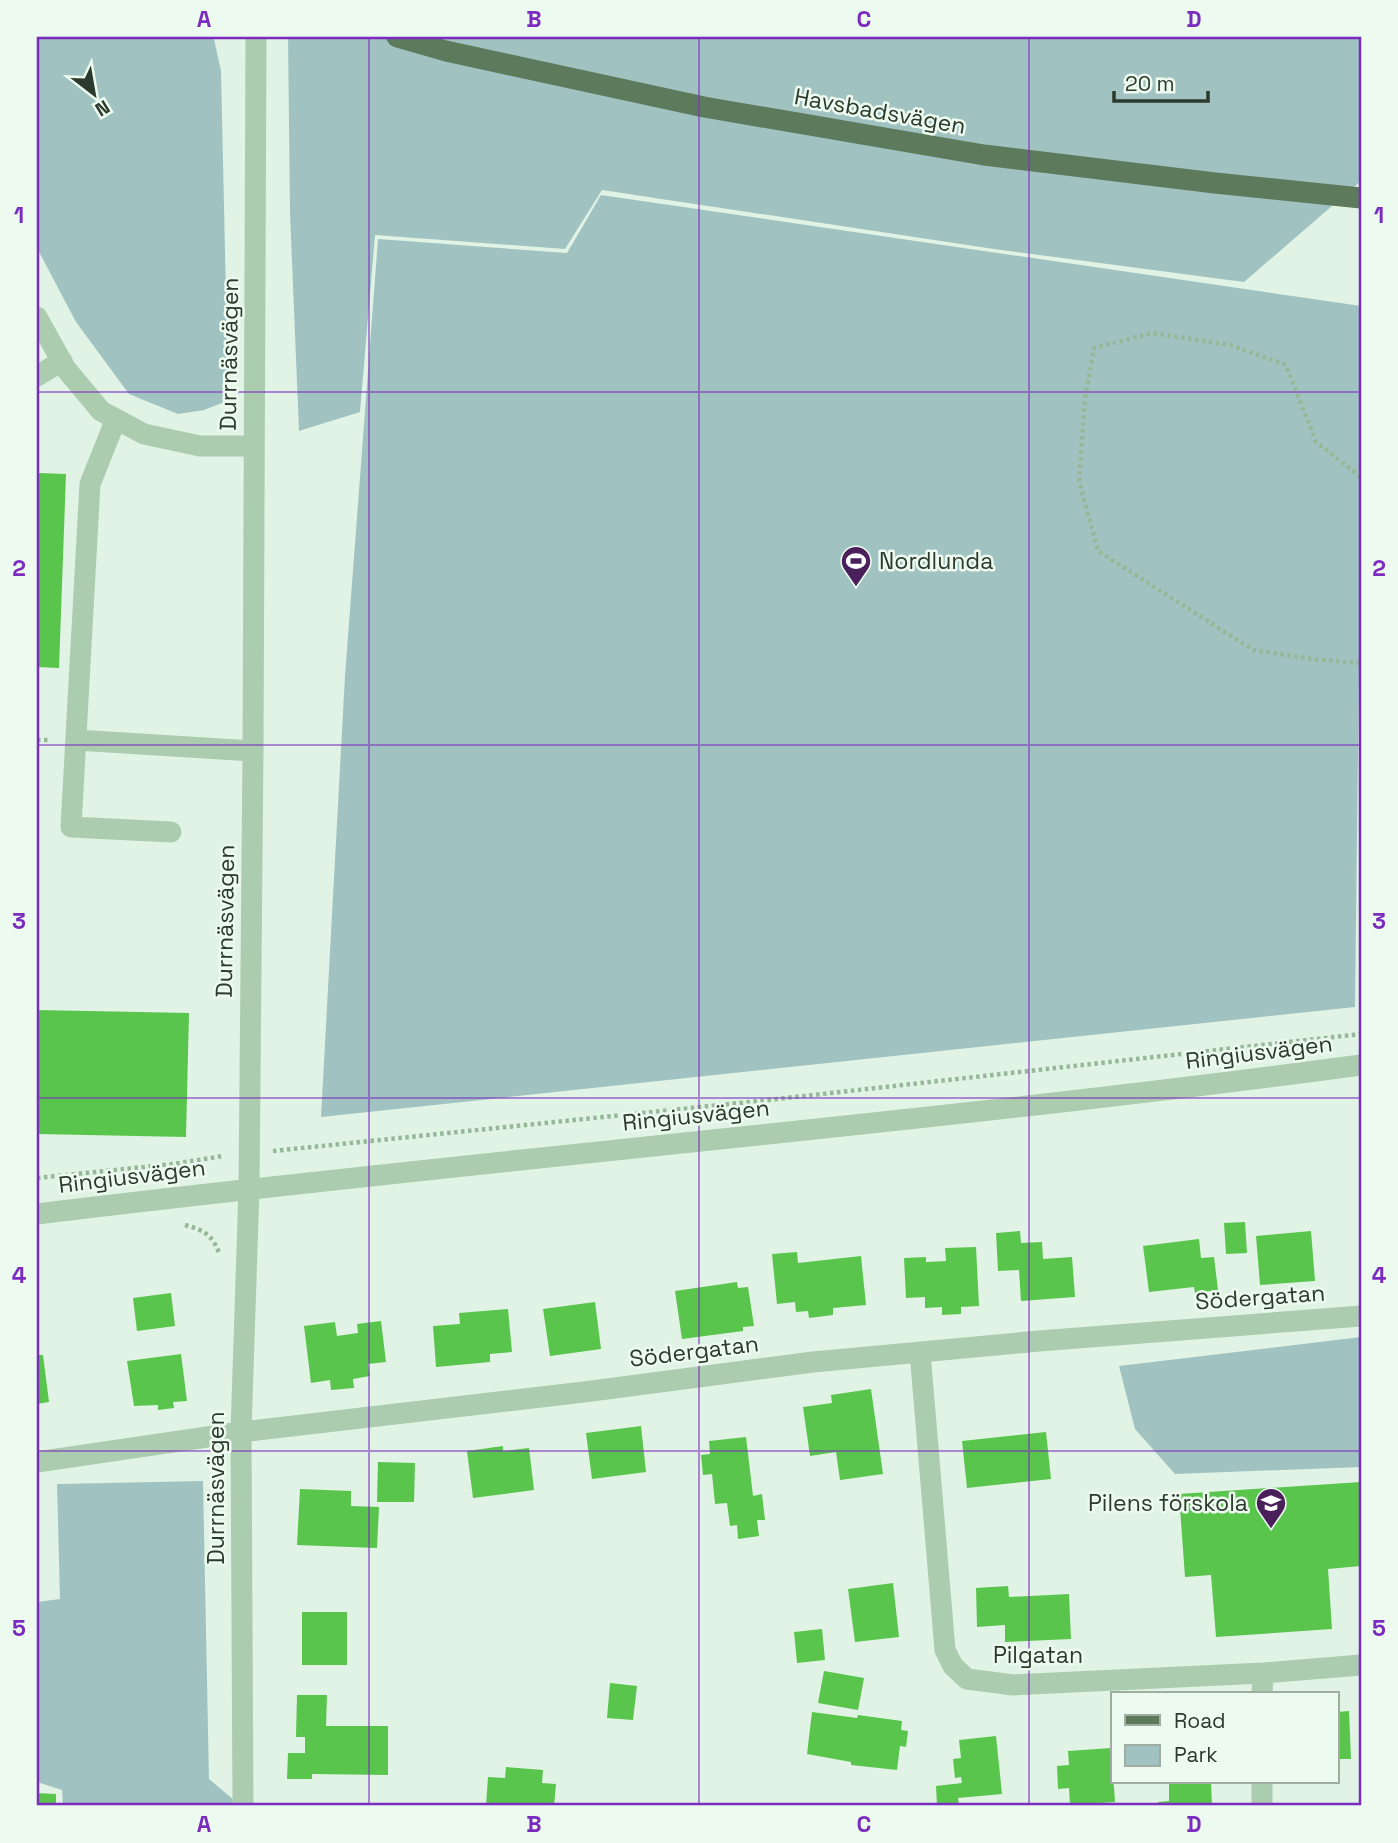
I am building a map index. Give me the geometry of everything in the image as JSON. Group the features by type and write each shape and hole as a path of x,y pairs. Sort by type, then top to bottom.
{"main road":[{"name":"Havsbadsvägen","path":"397,37 446,51 704,107 984,155 1361,198"}],"street":[{"name":"Durrnäsvägen","path":"243,1806 241,1432 249,1155 256,37"},
{"path":"37,317 61,361 101,411 144,434 200,446 254,446"},
{"path":"37,376 61,361"},
{"path":"116,419 90,484 71,827 171,832"},
{"path":"76,740 253,751"},
{"name":"Ringiusvägen","path":"37,1214 248,1188 944,1116 1361,1066"},
{"name":"Södergatan","path":"37,1462 241,1432 813,1362 1208,1327 1361,1317"},
{"name":"Pilgatan","path":"920,1352 945,1650 953,1666 967,1679 1013,1685 1262,1684 1361,1665"},
{"path":"1262,1784 1262,1806"}],"path":[{"path":"1361,477 1316,442 1286,365 1230,345 1152,333 1094,348 1085,399 1079,481 1098,551 1253,650 1361,663"},
{"path":"37,1178 1361,1034"}],"green space":[{"path":"37,37 214,39 221,71 227,401 204,410 178,414 129,394 76,322 37,248"},
{"path":"288,37 1361,37 1361,181 1244,282 994,249 602,190 565,249 375,235 360,412 299,431 290,214"},
{"name":"Nordlunda","path":"601,195 1361,306 1355,1007 321,1117 345,676 378,239 567,253"},
{"path":"1361,1337 1361,1467 1175,1474 1135,1429 1119,1366"},
{"path":"203,1481 209,1779 234,1800 234,1806 63,1806 62,1790 37,1782 37,1602 60,1599 57,1484"}],"building":[{"path":"39,473 66,474 59,668 37,667"},
{"path":"37,1010 189,1013 186,1137 37,1134"},
{"path":"1245,1222 1247,1253 1226,1254 1224,1223"},
{"path":"1020,1231 1021,1243 1042,1242 1043,1259 1072,1257 1075,1297 1021,1301 1019,1270 998,1271 996,1233"},
{"path":"1311,1231 1315,1281 1260,1285 1256,1236"},
{"path":"1199,1239 1201,1258 1214,1257 1218,1290 1195,1293 1194,1287 1149,1292 1143,1246"},
{"path":"976,1247 979,1306 961,1307 961,1314 942,1315 942,1307 925,1308 925,1297 906,1298 904,1258 926,1257 926,1262 946,1261 945,1248"},
{"path":"797,1252 798,1263 861,1256 866,1305 833,1308 833,1315 809,1318 808,1311 796,1312 795,1302 777,1304 772,1254"},
{"path":"737,1282 738,1288 748,1287 754,1326 743,1327 743,1331 682,1339 675,1291"},
{"path":"171,1293 175,1326 137,1331 133,1298"},
{"path":"595,1302 601,1349 550,1356 543,1309"},
{"path":"508,1309 512,1352 490,1354 490,1362 436,1367 433,1326 460,1324 459,1313"},
{"path":"381,1321 386,1362 368,1364 370,1376 353,1379 354,1388 331,1390 330,1380 311,1383 304,1326 335,1322 337,1336 358,1333 357,1324"},
{"path":"181,1354 187,1401 173,1402 174,1408 158,1410 158,1405 134,1406 127,1361"},
{"path":"37,1355 43,1355 49,1402 37,1404"},
{"path":"871,1389 883,1474 840,1480 836,1452 810,1456 803,1407 832,1403 831,1395"},
{"path":"641,1426 646,1472 592,1479 586,1433"},
{"path":"1046,1432 1051,1479 967,1488 962,1441"},
{"path":"746,1437 753,1496 762,1494 765,1520 757,1520 759,1536 738,1539 737,1525 730,1526 727,1503 715,1504 712,1474 703,1475 701,1455 710,1454 709,1441"},
{"path":"503,1446 503,1451 529,1448 534,1490 473,1498 467,1451"},
{"path":"378,1462 415,1463 414,1502 377,1502"},
{"name":"Pilens förskola","path":"1361,1482 1361,1566 1328,1569 1332,1629 1216,1637 1211,1575 1185,1577 1179,1494"},
{"path":"300,1489 351,1491 351,1506 379,1507 377,1548 297,1545"},
{"path":"893,1583 899,1637 855,1642 848,1589"},
{"path":"1008,1586 1009,1597 1069,1594 1071,1639 1005,1642 1005,1625 977,1627 976,1588"},
{"path":"302,1612 347,1612 347,1665 302,1665"},
{"path":"822,1629 825,1660 797,1663 794,1632"},
{"path":"824,1671 864,1678 858,1710 818,1703"},
{"path":"610,1683 637,1686 633,1720 607,1718"},
{"path":"297,1695 327,1695 326,1726 388,1726 388,1775 312,1774 312,1779 287,1779 288,1753 305,1753 305,1737 296,1737"},
{"path":"1349,1711 1351,1759 1338,1759 1338,1712"},
{"path":"812,1712 902,1721 901,1730 908,1731 906,1747 900,1746 897,1770 851,1765 851,1762 807,1754"},
{"path":"996,1736 1002,1794 958,1798 959,1806 937,1806 936,1786 962,1783 961,1777 955,1778 953,1759 961,1758 959,1740"},
{"path":"1111,1748 1111,1784 1114,1784 1115,1802 1070,1805 1069,1788 1058,1789 1057,1766 1069,1765 1068,1751"},
{"path":"506,1767 543,1770 542,1783 556,1784 554,1806 486,1806 488,1777 505,1778"},
{"path":"1169,1784 1211,1784 1212,1806 1158,1806 1158,1802 1169,1801"},
{"path":"37,1793 56,1794 56,1806 37,1806"}],"place":[{"name":"Nordlunda","path":"856,588"},
{"name":"Pilens förskola","path":"1271,1530"}]}
